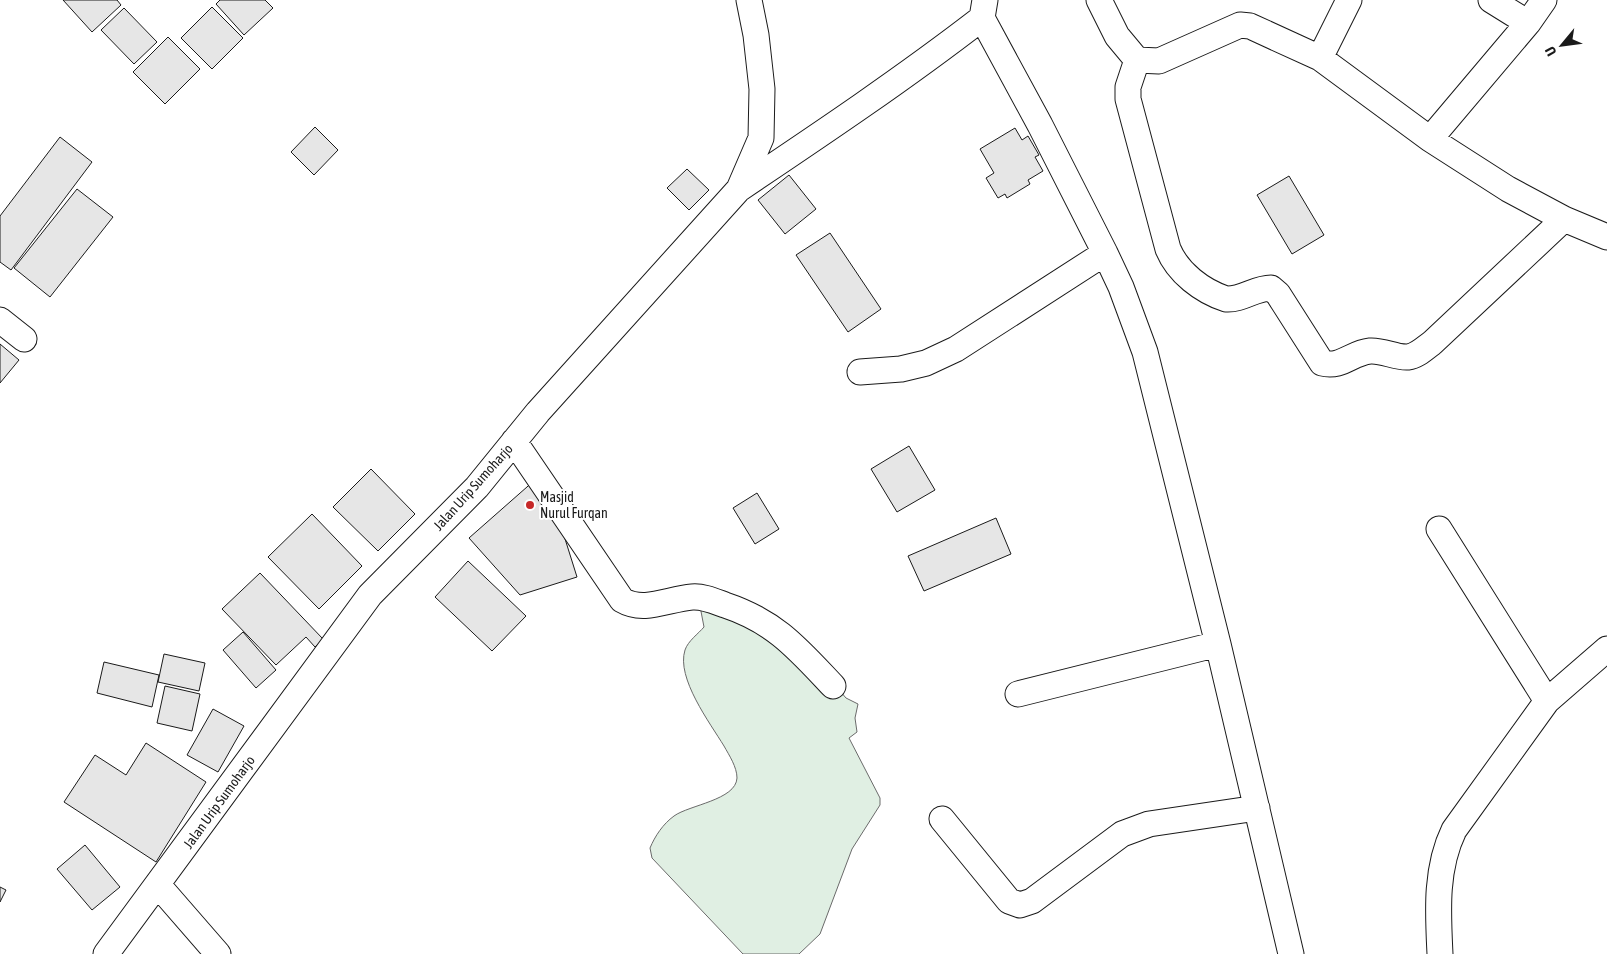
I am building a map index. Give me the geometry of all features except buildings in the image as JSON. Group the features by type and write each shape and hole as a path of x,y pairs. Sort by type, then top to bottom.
{"street":[{"name":"Jalan Urip Sumoharjo","path":"106,954 370,595 477,487 514,441 739,189 761,138 762,90 756,36 749,0"},
{"path":"1099,0 1117,36 1137,60 1159,61 1240,25 1250,26 1320,58 1430,138 1508,189 1564,219 1607,237"},
{"path":"1320,58 1349,0"},
{"path":"1491,0 1528,23"},
{"path":"1430,138 1528,23 1544,0"},
{"path":"739,189 898,81 983,9 1105,253 1121,287 1145,352 1218,644 1291,954"},
{"path":"1137,60 1128,87 1128,99 1168,250 1173,262 1181,272 1226,299 1232,300 1261,288 1271,288 1278,294 1322,363 1339,365 1357,354 1368,352 1408,357 1418,353 1432,344 1564,219"},
{"path":"860,372 901,370 926,363 956,349 1105,253"},
{"path":"0,320 24,339"},
{"path":"514,441 622,600 630,605 642,607 694,597 705,598 747,612 767,622 787,638 833,686"},
{"path":"1439,529 1547,701"},
{"path":"1018,694 1218,644"},
{"path":"1440,954 1438,911 1442,866 1446,846 1454,830 1547,701 1607,648"},
{"path":"942,819 1009,901 1020,905 1032,901 1122,834 1149,824 1257,808"},
{"path":"158,885 218,954"}],"green space":[{"path":"699,601 799,643 846,698 858,704 855,718 857,732 849,738 880,798 880,805 852,849 820,934 799,954 743,954 652,858 650,848 660,830 670,819 681,812 721,797 735,785 737,778 732,761 703,713 685,674 686,647 704,627"}],"place":[{"name":"Masjid Nurul Furqan","path":"530,505"}]}
